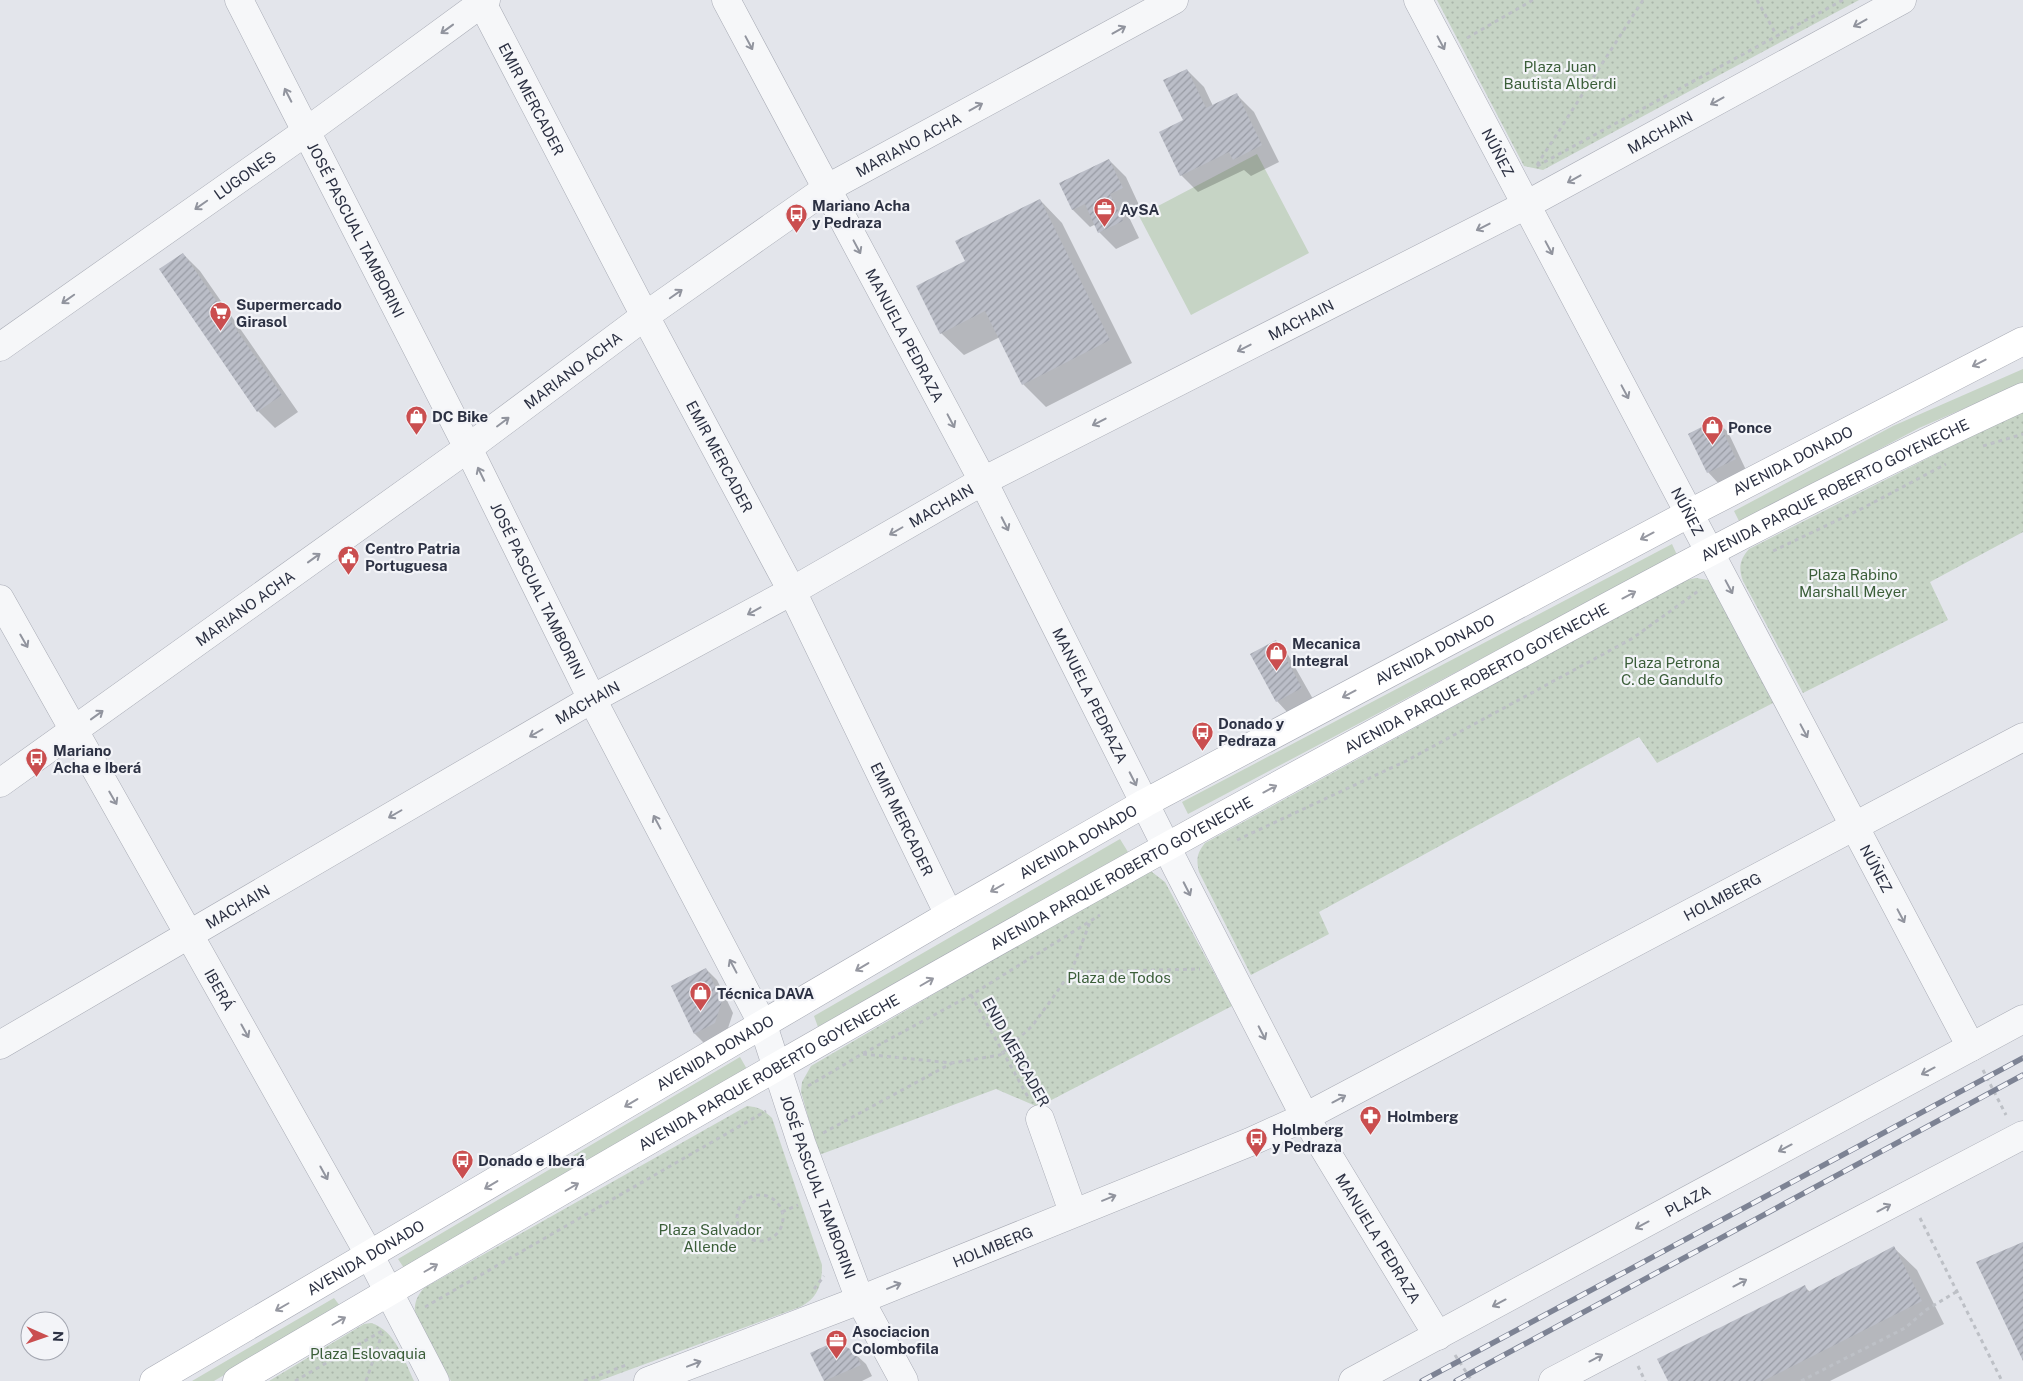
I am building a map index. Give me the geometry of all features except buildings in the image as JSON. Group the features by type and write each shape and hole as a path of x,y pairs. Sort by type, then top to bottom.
{"main road":[{"name":"AVENIDA DONADO","path":"154,1381 370,1256 948,915 1146,803 1690,513 2023,341"},
{"name":"AVENIDA PARQUE ROBERTO GOYENECHE","path":"237,1381 1166,845 1716,563 1920,444 2023,397"}],"street":[{"name":"JOSÉ PASCUAL TAMBORINI","path":"239,0 468,448 592,700 763,1024 779,1067 802,1145 860,1300 904,1381"},
{"name":"MANUELA PEDRAZA","path":"726,0 983,480 1228,968 1305,1117 1438,1336"},
{"name":"MARIANO ACHA","path":"0,783 468,448 645,316 826,189 1174,0"},
{"name":"NÚÑEZ","path":"1418,0 1971,1047"},
{"name":"MACHAIN","path":"0,1045 592,700 792,591 983,480 1526,205 1902,0"},
{"name":"LUGONES","path":"0,347 307,131 484,2"},
{"name":"EMIR MERCADER","path":"484,2 645,316 792,591 948,915"},
{"name":"IBERÁ","path":"0,599 370,1256 435,1381"},
{"name":"HOLMBERG","path":"648,1381 860,1300 1250,1142 1305,1117 2023,738"},
{"name":"PLAZA","path":"1353,1381 2023,1020"},
{"path":"1040,1119 1074,1212"},
{"path":"1553,1381 1908,1195 2021,1139"}],"path":[{"path":"1464,40 1533,0"},
{"path":"1643,0 1537,166 1843,0"},
{"path":"1757,0 1778,36"},
{"path":"1977,448 2023,434"},
{"path":"1766,554 1863,508 1951,461"},
{"path":"1230,843 1406,761 1633,638 1716,563"},
{"path":"403,1319 862,1054 972,995 1107,911"},
{"path":"862,1054 952,1063 1000,1055 1032,1026 1070,972 1091,921"},
{"path":"1070,972 1228,968"},
{"name":"ENID MERCADER","path":"972,995 1040,1119"},
{"path":"802,1145 952,1063"},
{"path":"757,1195 773,1199 782,1212 782,1226 778,1232 773,1238 759,1242 746,1236 738,1224 737,1216 744,1202 757,1195"},
{"path":"1908,1195 2002,1381"},
{"path":"1801,1381 1905,1328 1926,1310 1956,1292"},
{"path":"295,1381 384,1330 366,1381"},
{"path":"1438,1336 1472,1381"}],"green space":[{"name":"Plaza Juan Bautista Alberdi","path":"1437,0 1859,0 1543,170 1524,166"},
{"path":"1257,154 1309,253 1191,315 1139,216"},
{"path":"2023,369 2023,383 1919,428 1740,523 1734,511 1893,426"},
{"name":"Plaza Rabino Marshall Meyer","path":"2023,410 2023,532 1930,582 1948,620 1803,693 1743,581 1740,568 1742,560 1749,549"},
{"path":"1672,544 1677,555 1188,814 1182,802"},
{"name":"Plaza Petrona C. de Gandulfo","path":"1696,578 1708,580 1716,589 1773,703 1657,763 1639,737 1319,912 1329,934 1251,975 1199,872 1198,856 1205,843 1682,581"},
{"path":"1120,839 1128,852 818,1027 814,1016"},
{"name":"Plaza de Todos","path":"1144,871 1152,872 1165,882 1232,1006 1038,1107 996,1089 819,1155 801,1092 802,1082 811,1066"},
{"path":"740,1057 748,1071 404,1268 398,1259"},
{"name":"Plaza Salvador Allende","path":"747,1106 761,1109 772,1118 822,1265 820,1285 811,1299 800,1307 599,1381 451,1381 415,1316 416,1301 424,1288"},
{"path":"334,1298 340,1306 214,1381 192,1381"},
{"name":"Plaza Eslovaquia","path":"371,1323 386,1332 393,1339 414,1381 269,1381 364,1324"}],"railway":[{"path":"1422,1381 2023,1058"},
{"path":"1456,1381 2023,1075"}],"place":[{"name":"AySA","path":"1104,228"},
{"name":"Mariano Acha y Pedraza","path":"796,233"},
{"name":"Supermercado Girasol","path":"220,332"},
{"name":"DC Bike","path":"416,435"},
{"name":"Ponce","path":"1712,446"},
{"name":"Centro Patria Portuguesa","path":"349,576"},
{"name":"Mecanica Integral","path":"1276,671"},
{"name":"Donado y Pedraza","path":"1202,751"},
{"name":"Mariano Acha e Iberá","path":"37,778"},
{"name":"Técnica DAVA","path":"701,1012"},
{"name":"Holmberg","path":"1371,1135"},
{"name":"Holmberg y Pedraza","path":"1256,1157"},
{"name":"Donado e Iberá","path":"462,1179"},
{"name":"Asociacion Colombofila","path":"836,1359"}]}
